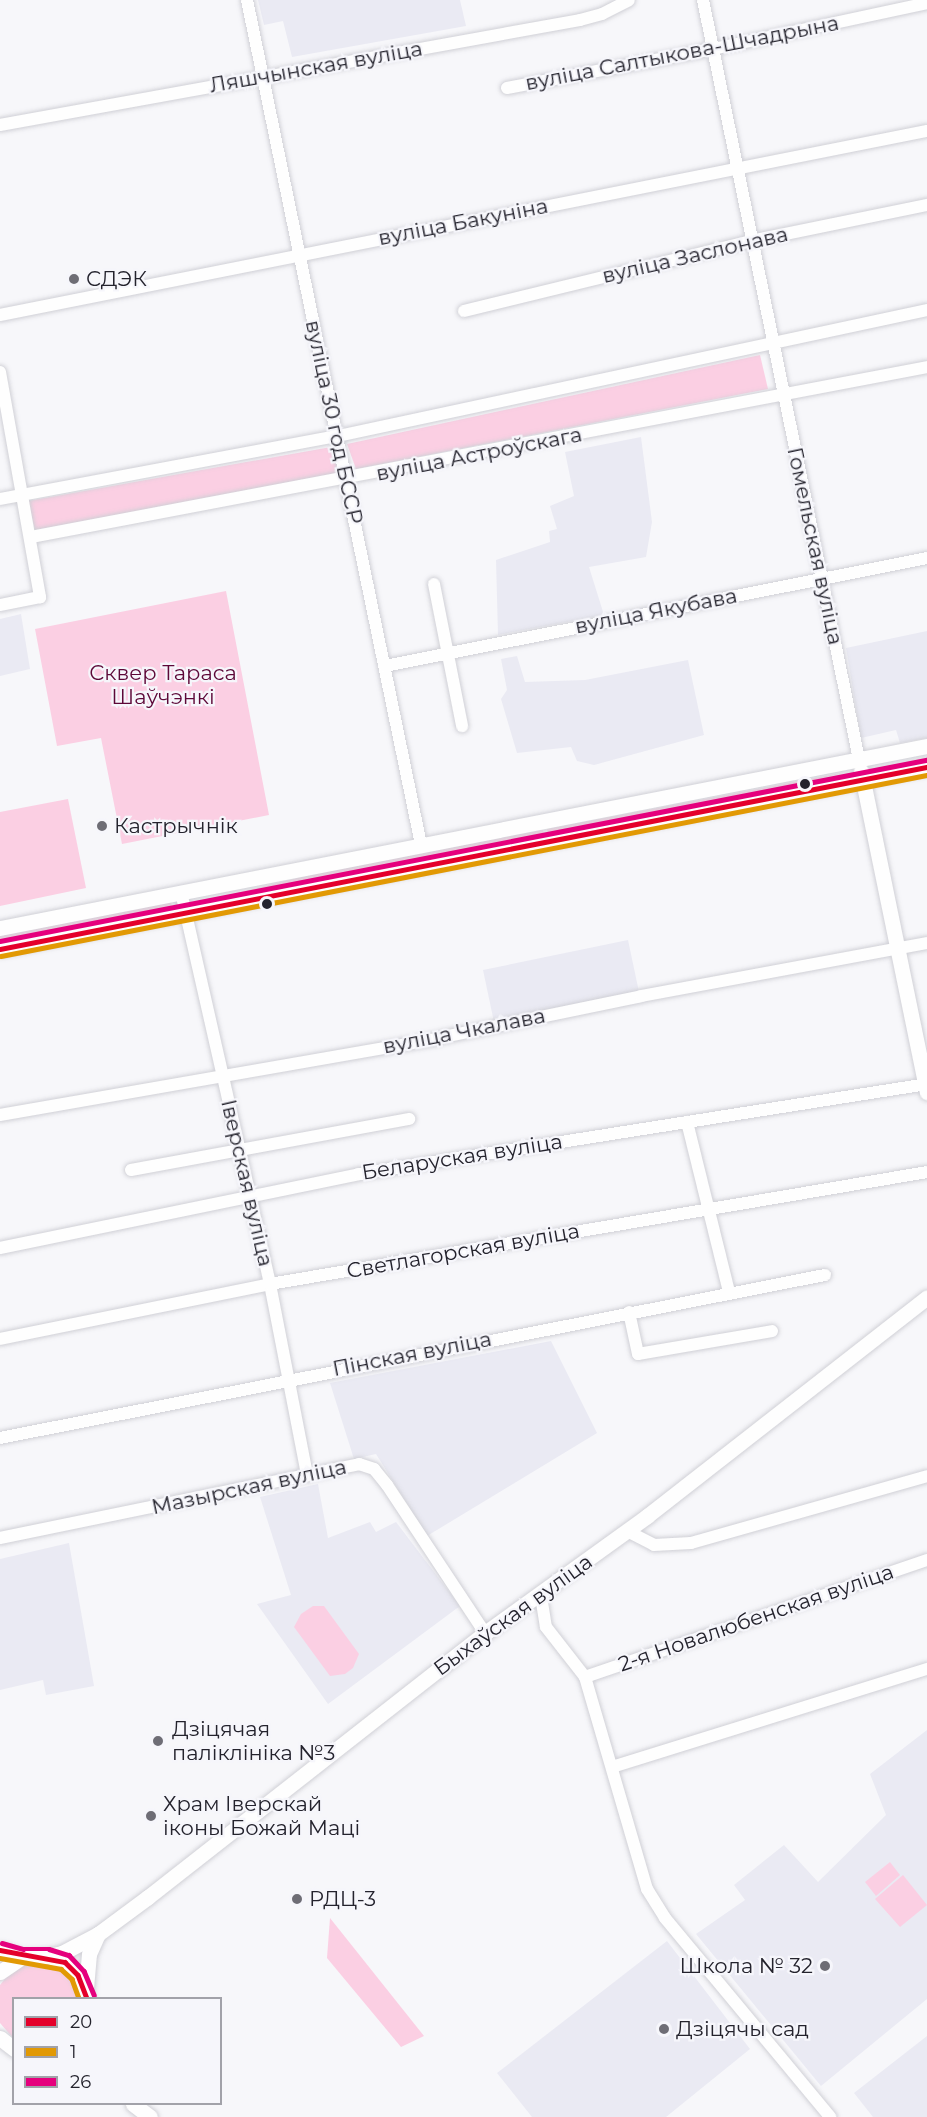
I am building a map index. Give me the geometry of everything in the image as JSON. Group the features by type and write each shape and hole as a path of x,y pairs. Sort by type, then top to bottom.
{"main road":[{"path":"0,928 927,746"},
{"name":"Гомельская вуліца","path":"859,759 895,950 926,1087"},
{"path":"0,949 927,767"},
{"name":"Быхаўская вуліца","path":"48,1956 62,1953 98,1934 485,1633 541,1596 627,1531 927,1297"},
{"path":"87,1995 86,1965 98,1934"},
{"path":"0,1950 22,1957 48,1956 65,1962 78,1975 87,1995"},
{"path":"0,1972 22,1957"},
{"path":"0,2038 12,2049"},
{"path":"135,2105 150,2117"}],"street":[{"name":"вуліца 30 год БССР","path":"247,0 297,254 338,436 421,845"},
{"name":"Ляшчынская вуліца","path":"0,124 580,20 602,14 629,0"},
{"name":"Гомельская вуліца","path":"703,0 771,343 824,578 859,759"},
{"name":"вуліца Салтыкова-Шчадрына","path":"507,88 713,49 927,3"},
{"name":"вуліца Бакуніна","path":"0,315 297,254 927,131"},
{"name":"вуліца Заслонава","path":"464,311 751,241 927,205"},
{"path":"0,499 338,436 927,310"},
{"name":"вуліца Астроўскага","path":"31,537 347,479 927,367"},
{"path":"0,372 40,597 0,605"},
{"name":"вуліца Якубава","path":"385,666 927,558"},
{"path":"434,584 462,726"},
{"name":"Іверская вуліца","path":"181,892 270,1284 307,1475"},
{"name":"вуліца Чкалава","path":"0,1115 439,1038 641,996 927,944"},
{"name":"Беларуская вуліца","path":"0,1248 359,1173 926,1087"},
{"path":"130,1170 238,1147 409,1119"},
{"path":"687,1122 729,1292"},
{"name":"Светлагорская вуліца","path":"0,1339 270,1284 927,1172"},
{"name":"Пінская вуліца","path":"0,1438 289,1378 825,1275"},
{"path":"629,1312 638,1354 772,1331"},
{"name":"Мазырская вуліца","path":"0,1538 359,1464 374,1469 485,1633"},
{"path":"627,1531 654,1545 691,1543 927,1476"},
{"name":"2-я Новалюбенская вуліца","path":"585,1677 927,1560"},
{"path":"541,1596 546,1627 585,1677 647,1889 665,1918 830,2117"},
{"path":"612,1767 927,1669"}],"shaded area":[{"path":"258,0 460,0 466,26 292,57 283,21 264,25"},
{"path":"641,437 652,522 646,557 589,567 604,615 498,635 496,560 550,542 549,531 557,529 550,506 574,496 565,452"},
{"path":"21,614 30,669 0,676 0,619"},
{"path":"927,631 927,738 900,743 896,730 861,738 846,648"},
{"path":"517,656 525,682 585,680 688,660 704,735 594,765 577,761 571,747 517,753 501,699 507,690 501,659"},
{"path":"628,940 639,992 494,1022 483,970"},
{"path":"551,1341 597,1433 427,1536 376,1454 354,1459 330,1383"},
{"path":"318,1484 328,1538 370,1522 376,1532 396,1522 460,1606 328,1704 257,1604 291,1595 260,1497"},
{"path":"69,1543 94,1686 46,1695 43,1680 0,1690 0,1559"},
{"name":"Школа № 32","path":"927,1730 927,1999 821,2086 696,1934 745,1900 734,1885 784,1845 818,1882 886,1815 870,1774"},
{"name":"Дзіцячы сад","path":"667,1941 750,2049 666,2117 532,2117 497,2073"},
{"path":"927,2036 927,2117 873,2117 854,2093"}],"green space":[{"path":"760,355 768,389 356,469 347,444"},
{"path":"331,447 339,475 35,530 28,501"},
{"name":"Сквер Тараса Шаўчэнкі","path":"226,591 269,815 122,844 101,738 57,746 35,629"},
{"path":"846,772 775,790 548,834 547,829"},
{"path":"68,799 86,888 0,906 0,812"},
{"path":"543,830 544,835 200,902 314,874"},
{"path":"171,902 172,908 0,943 0,936"},
{"path":"313,1606 324,1606 359,1654 353,1668 345,1674 330,1676 294,1627 301,1614"},
{"path":"890,1862 900,1875 876,1896 865,1882"},
{"path":"903,1875 927,1905 900,1927 875,1899"},
{"path":"330,1918 424,2036 401,2047 327,1958"},
{"path":"31,1961 50,1962 67,1971 78,1987 80,1997 12,1997 12,2037 0,2023 0,1985 13,1969"}],"transit line":[{"name":"26","path":"0,941 926,760"},
{"name":"20","path":"0,949 927,767"},
{"name":"1","path":"1,956 927,775"},
{"name":"26","path":"2,1943 23,1949 49,1949 69,1955 84,1971 94,1995"},
{"name":"20","path":"0,1950 65,1962 78,1975 87,1997"},
{"name":"1","path":"0,1958 61,1969 72,1979 79,1997"}],"place":[{"name":"СДЭК","path":"74,279"},
{"name":"Кастрычнік","path":"102,826"},
{"name":"Дзіцячая паліклініка №3","path":"158,1741"},
{"name":"Храм Іверскай іконы Божай Маці","path":"151,1816"},
{"name":"РДЦ-3","path":"297,1899"},
{"name":"Школа № 32","path":"825,1966"},
{"name":"Дзіцячы сад","path":"664,2029"}]}
